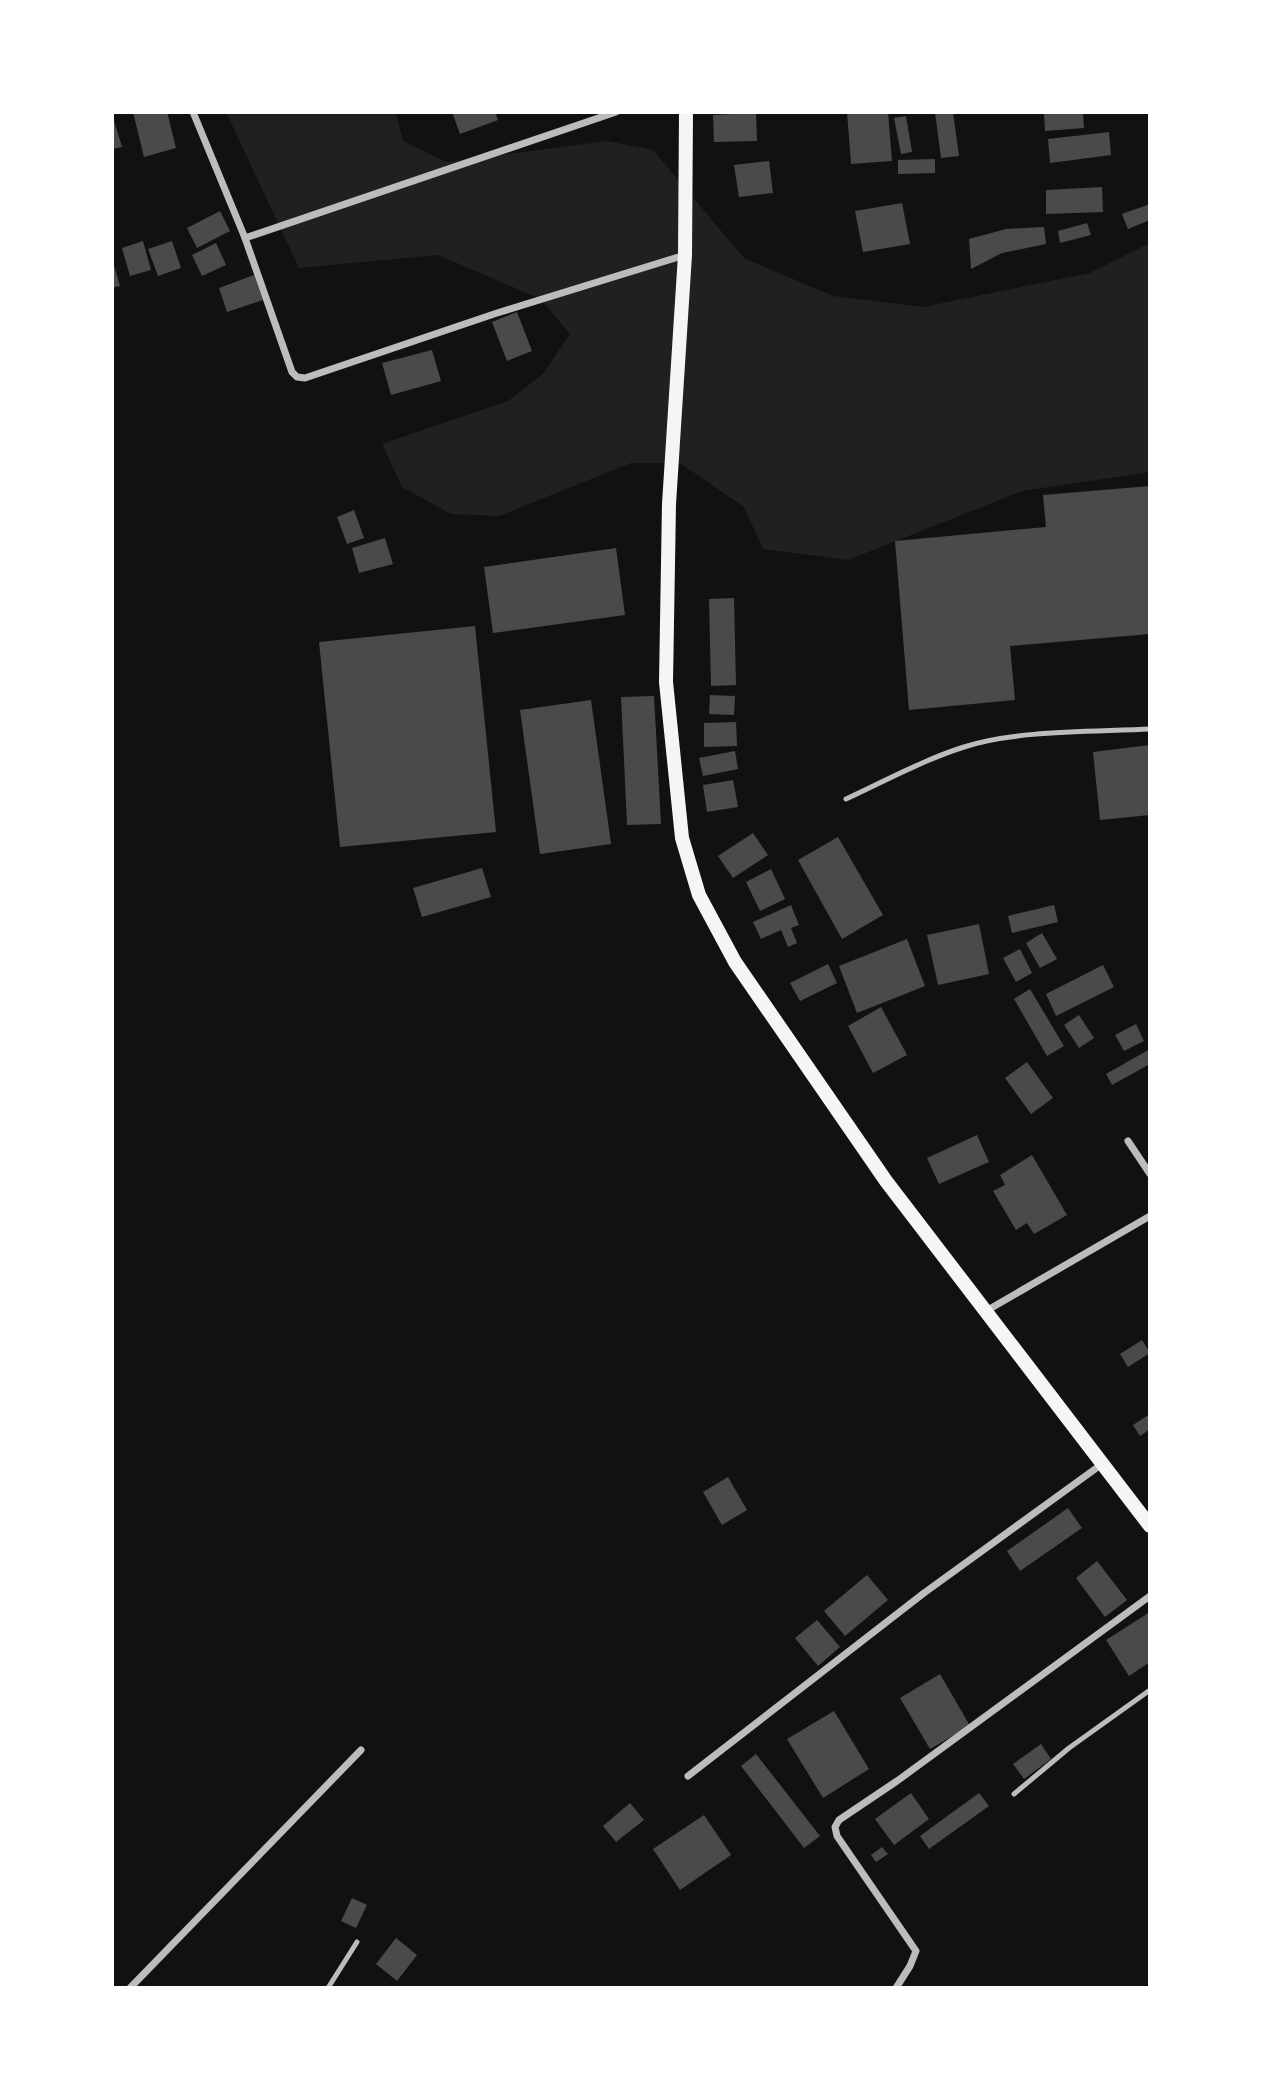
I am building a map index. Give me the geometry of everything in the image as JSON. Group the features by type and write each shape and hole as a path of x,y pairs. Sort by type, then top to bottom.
{"main road":[{"path":"686,112 685,255 669,504 666,682 682,838 699,895 735,962 886,1181 1150,1526"}],"street":[{"path":"193,112 245,238 292,372 298,377 305,378 497,313 685,255"},
{"path":"245,238 616,112"},
{"path":"1128,1142 1150,1174"},
{"path":"986,1312 1150,1216"},
{"path":"688,1776 923,1593 1101,1464"},
{"path":"895,1988 910,1966 916,1951 837,1836 835,1827 839,1819 897,1781 1150,1596"},
{"path":"130,1988 360,1750"}],"lane":[{"path":"846,799 938,756 966,746 1034,736 1150,729"},
{"path":"1014,1794 1069,1748 1150,1690"},
{"path":"328,1988 357,1941"}],"shaded area":[{"path":"226,112 396,112 403,141 446,162 607,141 653,150 744,258 833,296 923,307 1090,273 1150,243 1150,472 1022,491 848,560 763,549 744,507 680,463 631,463 499,516 451,514 402,487 382,444 508,401 543,374 570,334 541,299 438,255 299,268"}],"building":[{"path":"133,112 167,112 176,148 144,157"},
{"path":"452,112 495,112 498,120 460,134"},
{"path":"847,112 888,112 892,161 851,164"},
{"path":"935,112 953,112 959,156 941,158"},
{"path":"1044,112 1083,112 1084,128 1045,131"},
{"path":"756,113 757,141 714,142 713,115"},
{"path":"112,114 122,147 112,149"},
{"path":"906,116 912,152 901,154 894,118"},
{"path":"1109,132 1111,155 1050,163 1048,139"},
{"path":"935,159 935,173 898,174 898,160"},
{"path":"769,161 773,193 739,197 734,165"},
{"path":"1102,187 1103,212 1046,214 1046,190"},
{"path":"902,203 910,244 863,252 855,211"},
{"path":"1150,204 1150,220 1128,229 1122,214"},
{"path":"220,211 230,231 197,248 187,228"},
{"path":"1087,223 1091,235 1060,243 1058,231"},
{"path":"1044,227 1046,244 1002,253 971,269 969,239 1006,229"},
{"path":"143,241 151,270 130,276 122,248"},
{"path":"172,241 181,268 158,276 148,249"},
{"path":"216,243 226,265 202,276 192,255"},
{"path":"112,258 120,286 112,288"},
{"path":"254,275 263,300 227,312 219,288"},
{"path":"517,312 532,351 507,361 492,322"},
{"path":"432,350 441,381 391,395 382,363"},
{"path":"1150,486 1150,634 1010,646 1015,700 909,710 895,541 1046,527 1043,495"},
{"path":"354,510 364,538 347,544 337,517"},
{"path":"385,538 393,564 359,573 352,548"},
{"path":"616,548 625,615 493,633 484,567"},
{"path":"734,598 736,685 711,686 709,599"},
{"path":"475,626 496,832 340,847 319,642"},
{"path":"710,695 735,696 734,715 709,714"},
{"path":"654,696 661,824 627,825 621,697"},
{"path":"591,700 611,844 540,854 520,710"},
{"path":"736,722 737,746 704,747 704,723"},
{"path":"1150,745 1150,815 1100,820 1093,752"},
{"path":"735,751 738,769 703,776 699,758"},
{"path":"733,780 738,807 707,812 703,785"},
{"path":"753,833 768,855 733,878 718,856"},
{"path":"838,837 883,915 842,939 798,860"},
{"path":"482,868 491,897 422,917 413,888"},
{"path":"771,869 785,899 760,911 746,882"},
{"path":"791,905 799,925 791,928 797,943 788,947 781,930 761,939 753,922"},
{"path":"1054,905 1058,922 1012,933 1008,916"},
{"path":"979,924 989,974 938,985 927,935"},
{"path":"1042,933 1057,959 1040,968 1026,943"},
{"path":"907,939 925,986 857,1013 839,966"},
{"path":"1020,949 1032,973 1016,982 1003,958"},
{"path":"828,964 837,983 800,1001 790,983"},
{"path":"1103,965 1114,987 1056,1016 1046,994"},
{"path":"1030,989 1064,1046 1047,1056 1014,999"},
{"path":"881,1007 907,1055 873,1073 848,1026"},
{"path":"1079,1015 1094,1038 1079,1048 1064,1025"},
{"path":"1136,1024 1144,1041 1124,1051 1115,1035"},
{"path":"1150,1049 1150,1064 1112,1085 1106,1074"},
{"path":"1027,1062 1053,1098 1031,1114 1005,1078"},
{"path":"977,1135 989,1162 939,1184 927,1158"},
{"path":"1032,1155 1067,1215 1034,1234 1027,1223 1016,1230 993,1191 1005,1185 1000,1175"},
{"path":"1142,1340 1150,1353 1128,1367 1120,1354"},
{"path":"1150,1414 1150,1429 1140,1436 1133,1425"},
{"path":"728,1477 747,1510 722,1525 703,1492"},
{"path":"1068,1508 1082,1528 1020,1571 1007,1551"},
{"path":"1097,1561 1127,1600 1105,1617 1076,1578"},
{"path":"867,1575 888,1600 845,1636 824,1611"},
{"path":"1150,1612 1150,1662 1129,1676 1106,1640"},
{"path":"817,1620 840,1647 818,1666 795,1638"},
{"path":"940,1674 970,1726 930,1749 900,1698"},
{"path":"834,1711 869,1769 823,1798 787,1739"},
{"path":"1041,1744 1051,1759 1024,1779 1013,1764"},
{"path":"756,1754 820,1836 804,1848 741,1766"},
{"path":"911,1793 929,1819 894,1845 875,1819"},
{"path":"979,1793 989,1806 929,1849 920,1836"},
{"path":"630,1803 644,1820 616,1842 603,1826"},
{"path":"704,1815 731,1855 680,1890 653,1849"},
{"path":"882,1847 888,1854 876,1862 871,1855"},
{"path":"352,1898 367,1905 356,1928 341,1921"},
{"path":"396,1938 417,1955 397,1981 376,1964"}]}
